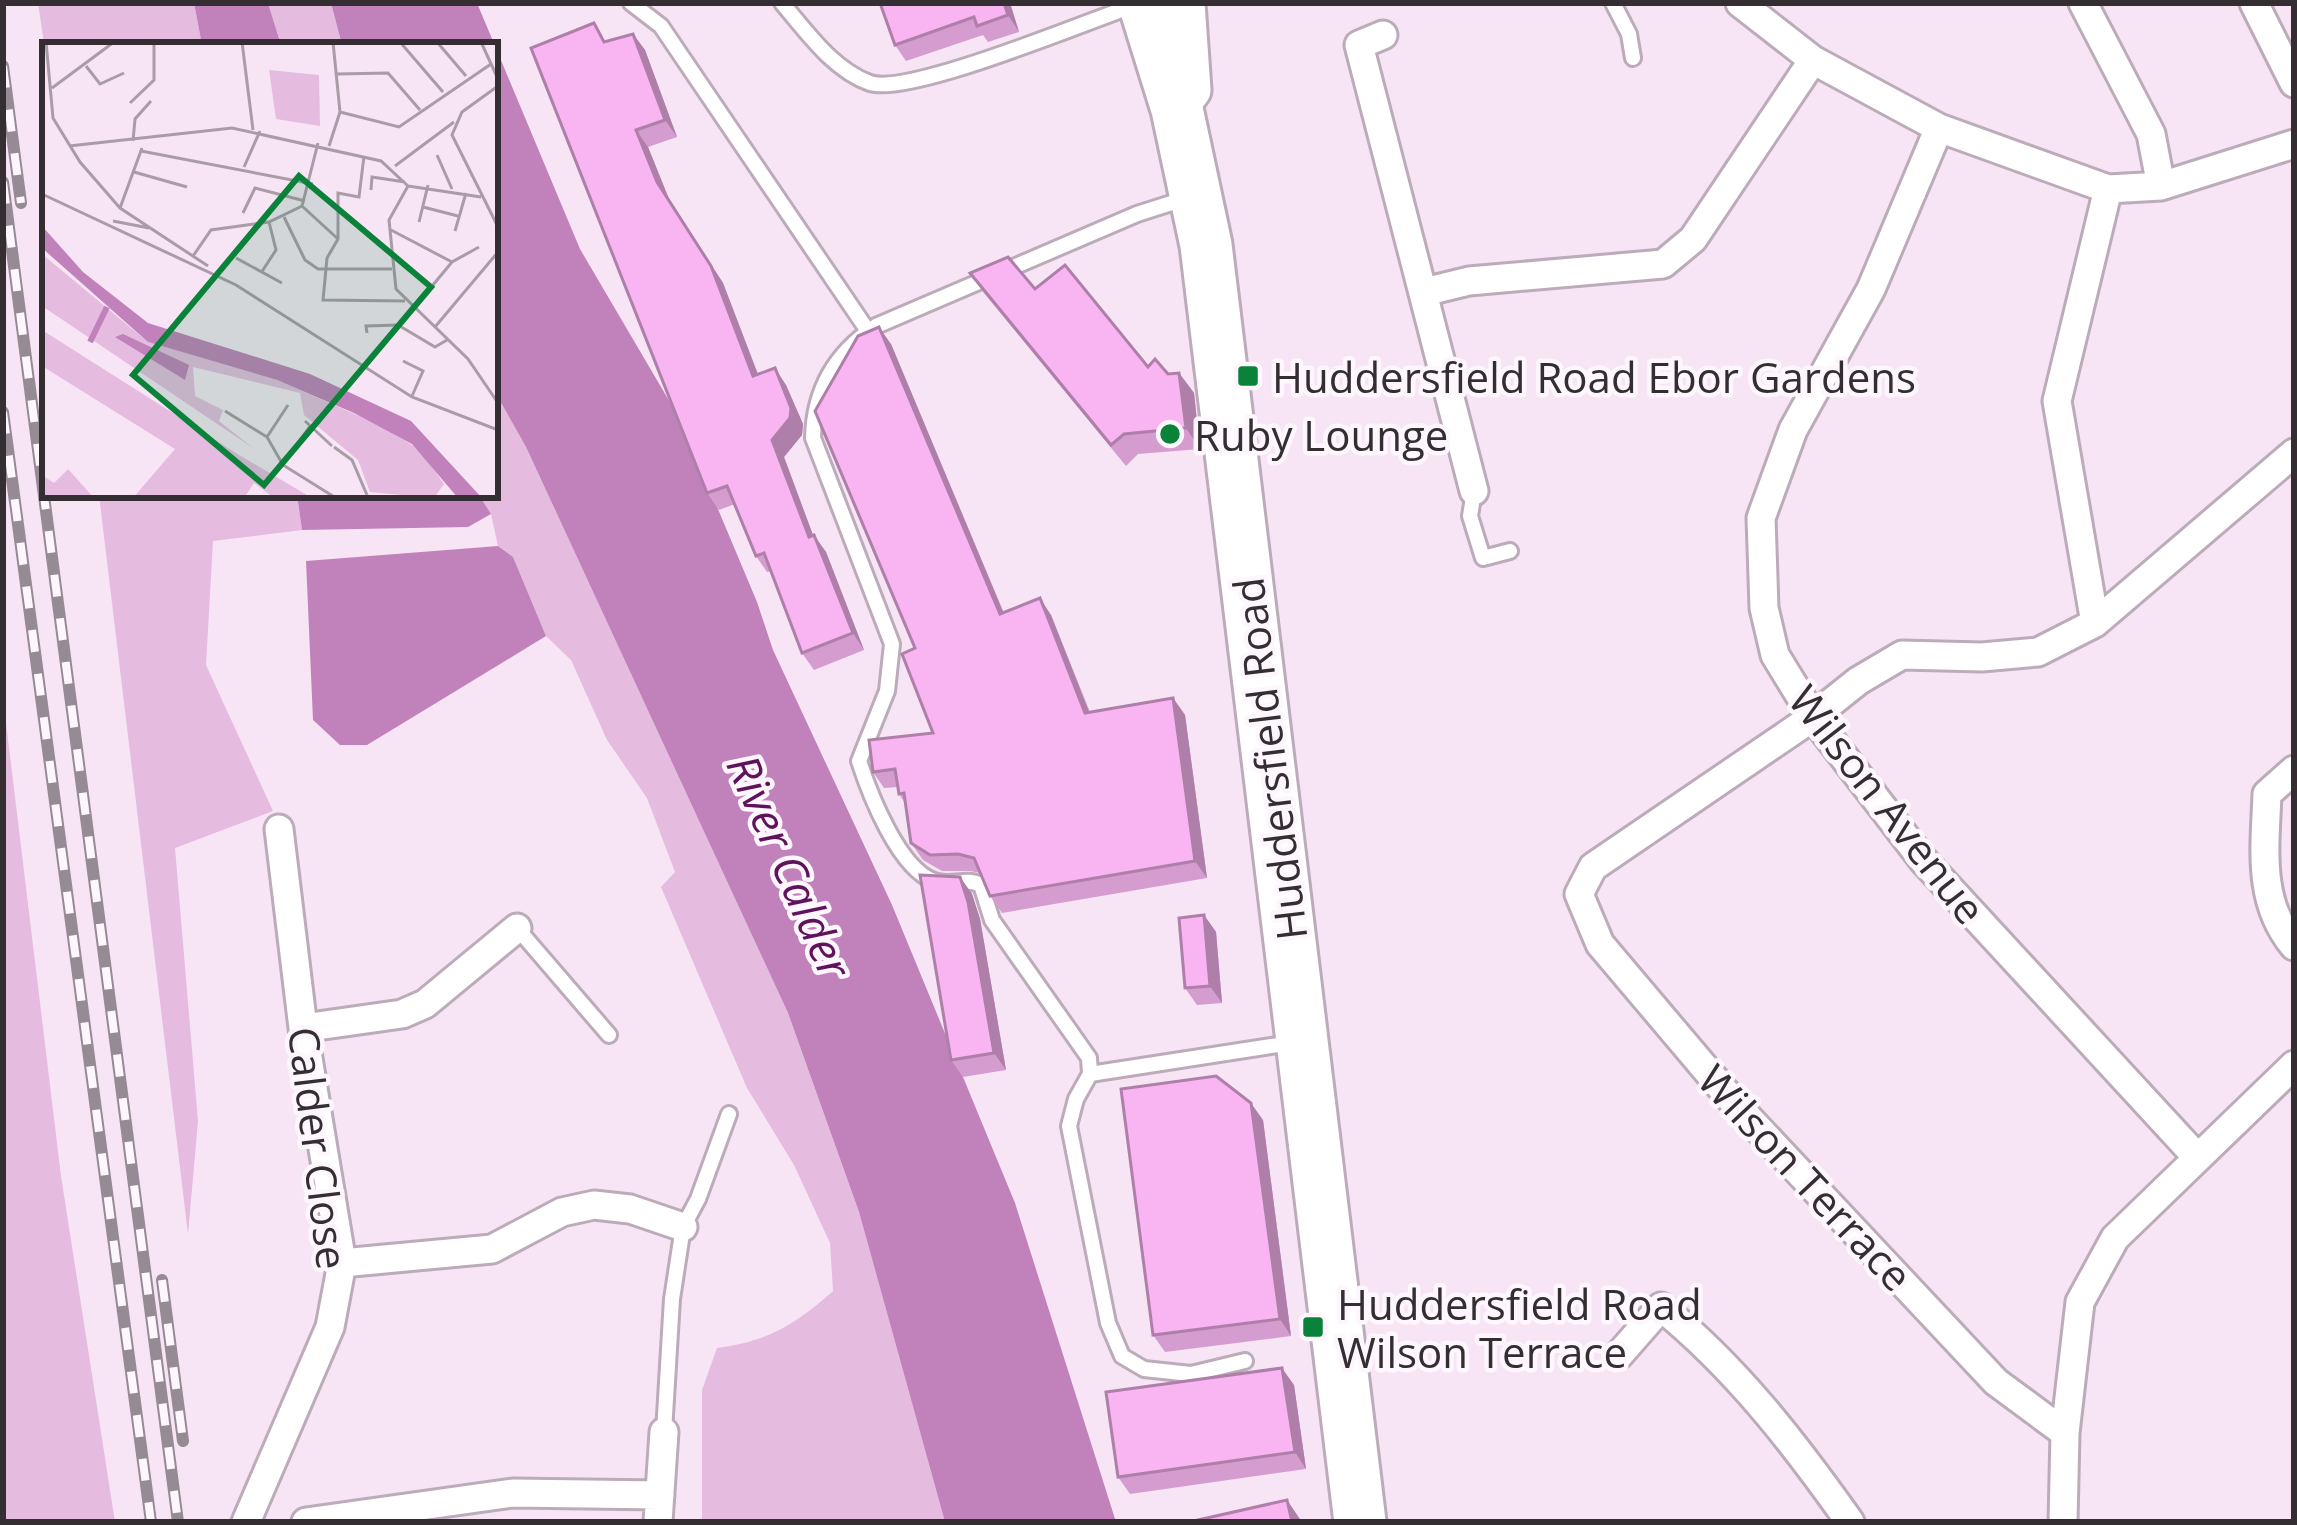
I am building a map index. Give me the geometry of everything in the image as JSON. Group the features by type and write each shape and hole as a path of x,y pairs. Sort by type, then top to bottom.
{"highway":[{"name":"Huddersfield Road","path":"1142,3 1177,109 1198,196 1360,1522"}],"street":[{"path":"1177,109 1191,89 1185,3"},
{"path":"1740,3 1813,60 1939,128 2108,189 2162,186 2294,144"},
{"path":"2083,3 2151,134 2162,186"},
{"path":"2254,3 2294,83"},
{"path":"1383,35 1359,45 1474,491"},
{"path":"1424,292 1469,281 1663,265 1693,238 1813,60"},
{"name":"Wilson Avenue","path":"1939,128 1870,289 1793,430 1760,518 1764,608 1775,655 1813,717 1923,860 2195,1156"},
{"path":"2095,623 2056,401 2108,189"},
{"path":"1813,717 1858,681 1903,656 2038,652 2095,623 2294,454"},
{"name":"Wilson Terrace","path":"1813,717 1593,867 1579,894 1600,944 1737,1106 1996,1382 2065,1433"},
{"path":"2294,770 2267,794 2264,883 2277,925 2294,946"},
{"name":"Calder Close","path":"246,1522 330,1327 342,1263 303,1028 279,829"},
{"path":"303,1028 414,1009 517,928"},
{"path":"2063,1522 2065,1433 2080,1302 2115,1238 2294,1065"},
{"path":"342,1263 492,1249 562,1213 595,1205 630,1209 683,1227"},
{"path":"1619,1355 1661,1307 1704,1342 1780,1426 1850,1522"},
{"path":"306,1522 512,1493 659,1509 664,1432"}],"lane":[{"path":"631,3 661,26 868,331"},
{"path":"782,3 819,47 850,72 872,84 892,86 1142,3"},
{"path":"1613,3 1629,34 1633,58"},
{"path":"1198,196 1137,214 868,331 856,339 823,383 814,406 813,438 892,644 887,691 859,761 871,798 918,872 934,881 974,881 987,892 992,920 1089,1058 1090,1074 1069,1126 1108,1323 1122,1356 1144,1369 1191,1374 1245,1361"},
{"path":"1474,491 1470,516 1483,558 1510,551"},
{"path":"517,928 609,1035"},
{"path":"1090,1074 1304,1042"},
{"path":"664,1432 672,1299 683,1227 729,1114"}],"shaded area":[{"path":"38,3 194,3 201,42 44,42"},
{"path":"268,3 331,3 341,42 280,42"},
{"path":"498,397 526,447 788,1013 859,1212 945,1522 702,1522 702,1390 717,1348 780,1330 833,1291 830,1243 794,1165 747,1088 661,887 675,872 647,798 607,740 571,660 546,636 513,557 498,546 491,514 481,498 498,498"},
{"path":"99,498 297,498 302,530 213,541 206,665 273,811 175,848 198,1121 188,1234"},
{"path":"3,698 61,1176 115,1522 3,1522"}],"water":[{"path":"194,3 268,3 280,42 201,42"},
{"path":"331,3 477,3 494,42 341,42"},
{"name":"River Calder","path":"498,53 580,249 681,421 773,650 892,905 1015,1203 1116,1522 945,1522 859,1212 788,1013 526,447 498,397"},
{"path":"297,498 481,498 491,514 468,527 302,530"},
{"path":"498,546 513,557 546,636 367,745 340,745 313,720 306,561"}],"building":[{"path":"880,3 1004,3 1008,15 977,26 974,17 895,45"},
{"path":"594,23 604,42 633,34 665,120 636,130 657,182 711,266 753,376 775,368 791,408 790,418 772,440 853,633 802,653 764,553 756,556 727,486 707,493 531,48"},
{"path":"1008,257 1035,289 1065,265 1148,367 1155,359 1168,374 1179,373 1186,428 1124,434 1111,445 970,273"},
{"path":"879,327 1000,614 1040,598 1085,713 1173,698 1195,861 990,896 974,858 930,855 911,843 904,793 899,794 895,769 873,772 869,740 933,733 902,654 915,648 815,411 858,336"},
{"path":"920,875 960,877 994,1053 951,1060"},
{"path":"1204,915 1210,986 1185,988 1179,918"},
{"path":"1216,1076 1251,1103 1280,1319 1153,1335 1121,1089"},
{"path":"1282,1368 1295,1452 1118,1477 1106,1392"},
{"path":"1287,1500 1292,1522 1189,1522"}],"railway":[{"path":"3,66 21,203"},
{"path":"3,182 42,481"},
{"path":"3,412 151,1522"},
{"path":"44,498 178,1522"},
{"path":"162,1280 183,1441"}],"place":[{"name":"Huddersfield Road Ebor Gardens","path":"1248,376"},
{"name":"Ruby Lounge","path":"1170,434"},
{"name":"Huddersfield Road Wilson Terrace","path":"1313,1327"}]}
